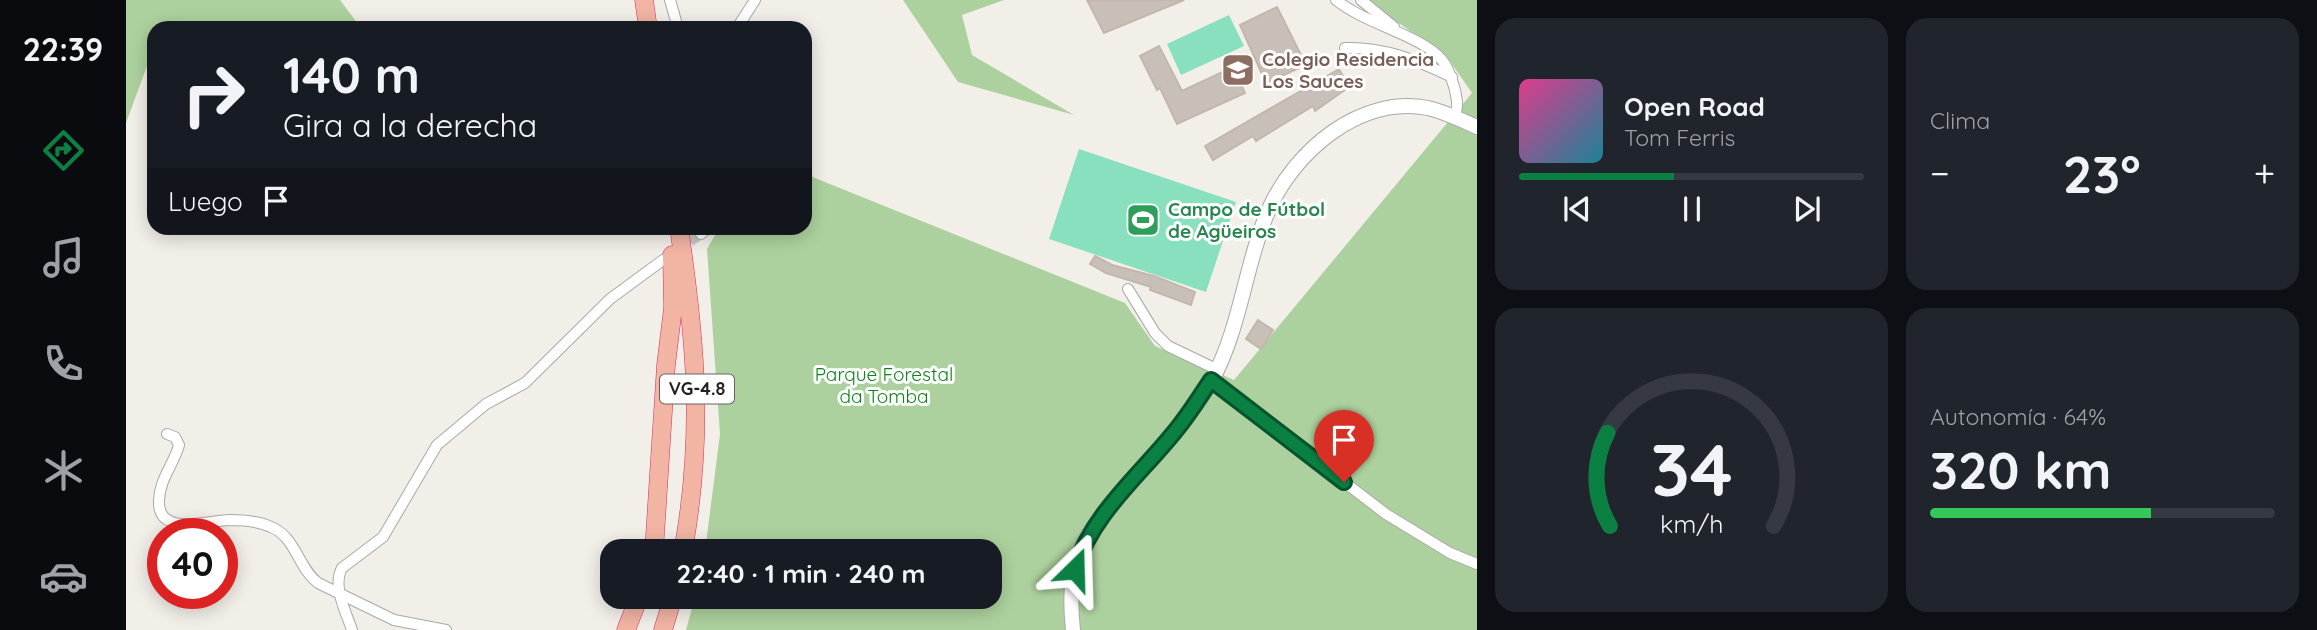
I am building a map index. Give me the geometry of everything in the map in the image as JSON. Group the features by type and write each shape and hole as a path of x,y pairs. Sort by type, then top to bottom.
{"highway":[{"path":"644,0 647,21"},
{"path":"655,539 666,365 673,308 674,275 669,235"},
{"name":"VG-4.8","path":"680,235 694,327 698,404 693,486 685,539"},
{"path":"626,630 634,609"},
{"path":"663,630 669,609"}],"street":[{"path":"670,0 676,21"},
{"path":"742,21 755,0"},
{"path":"1336,0 1367,21 1416,42"},
{"path":"1361,0 1443,60 1452,77 1458,106 1454,117"},
{"path":"1345,48 1371,47 1419,61 1452,77"},
{"path":"1073,630 1070,598 1082,546 1100,518 1180,425 1214,375 1230,340 1269,209 1284,182 1328,135 1354,119 1383,109 1428,108 1477,127"},
{"path":"352,630 340,593 338,575 342,568 383,537 438,445 486,404 525,383 610,299 663,260"},
{"path":"1128,289 1154,333 1168,346 1214,375 1386,514 1450,553 1477,564"},
{"path":"167,434 175,437 178,445 162,480 159,500 160,512 165,519 180,524 228,520 269,526 288,538 308,575 394,620 446,630"}],"green space":[{"path":"126,0 340,0 356,21 147,21 147,66 126,123"},
{"path":"903,0 1004,0 962,15 972,55 1074,115 958,82"},
{"name":"Parque Forestal da Tomba","path":"1366,0 1477,0 1477,630 686,630 692,609 1002,609 1002,539 707,539 720,434 707,249 715,235 812,235 812,177 1125,303 1155,346 1234,380 1472,93 1447,57"},
{"path":"1229,15 1244,46 1181,75 1167,44"},
{"name":"Campo de Fútbol de Agüeiros","path":"1079,149 1236,202 1206,292 1049,239"}],"building":[{"path":"1087,0 1184,0 1104,33"},
{"path":"1277,7 1306,65 1266,83 1240,25"},
{"path":"1159,46 1182,91 1233,67 1245,93 1177,124 1160,88 1157,90 1140,56"},
{"path":"1339,69 1349,87 1315,111 1313,106 1256,141 1253,136 1213,160 1205,146"},
{"path":"1095,256 1112,265 1154,276 1195,292 1191,305 1150,290 1151,287 1106,273 1090,264"},
{"path":"1258,320 1273,330 1261,349 1246,339"}],"tunnel":[{"path":"678,250 700,235"}],"place":[{"name":"Colegio Residencia Los Sauces","path":"1238,70"},
{"name":"Campo de Fútbol de Agüeiros","path":"1143,220"}],"route":[{"path":"1075,569 1082,546 1100,518 1180,425 1211,380 1344,482"}]}
